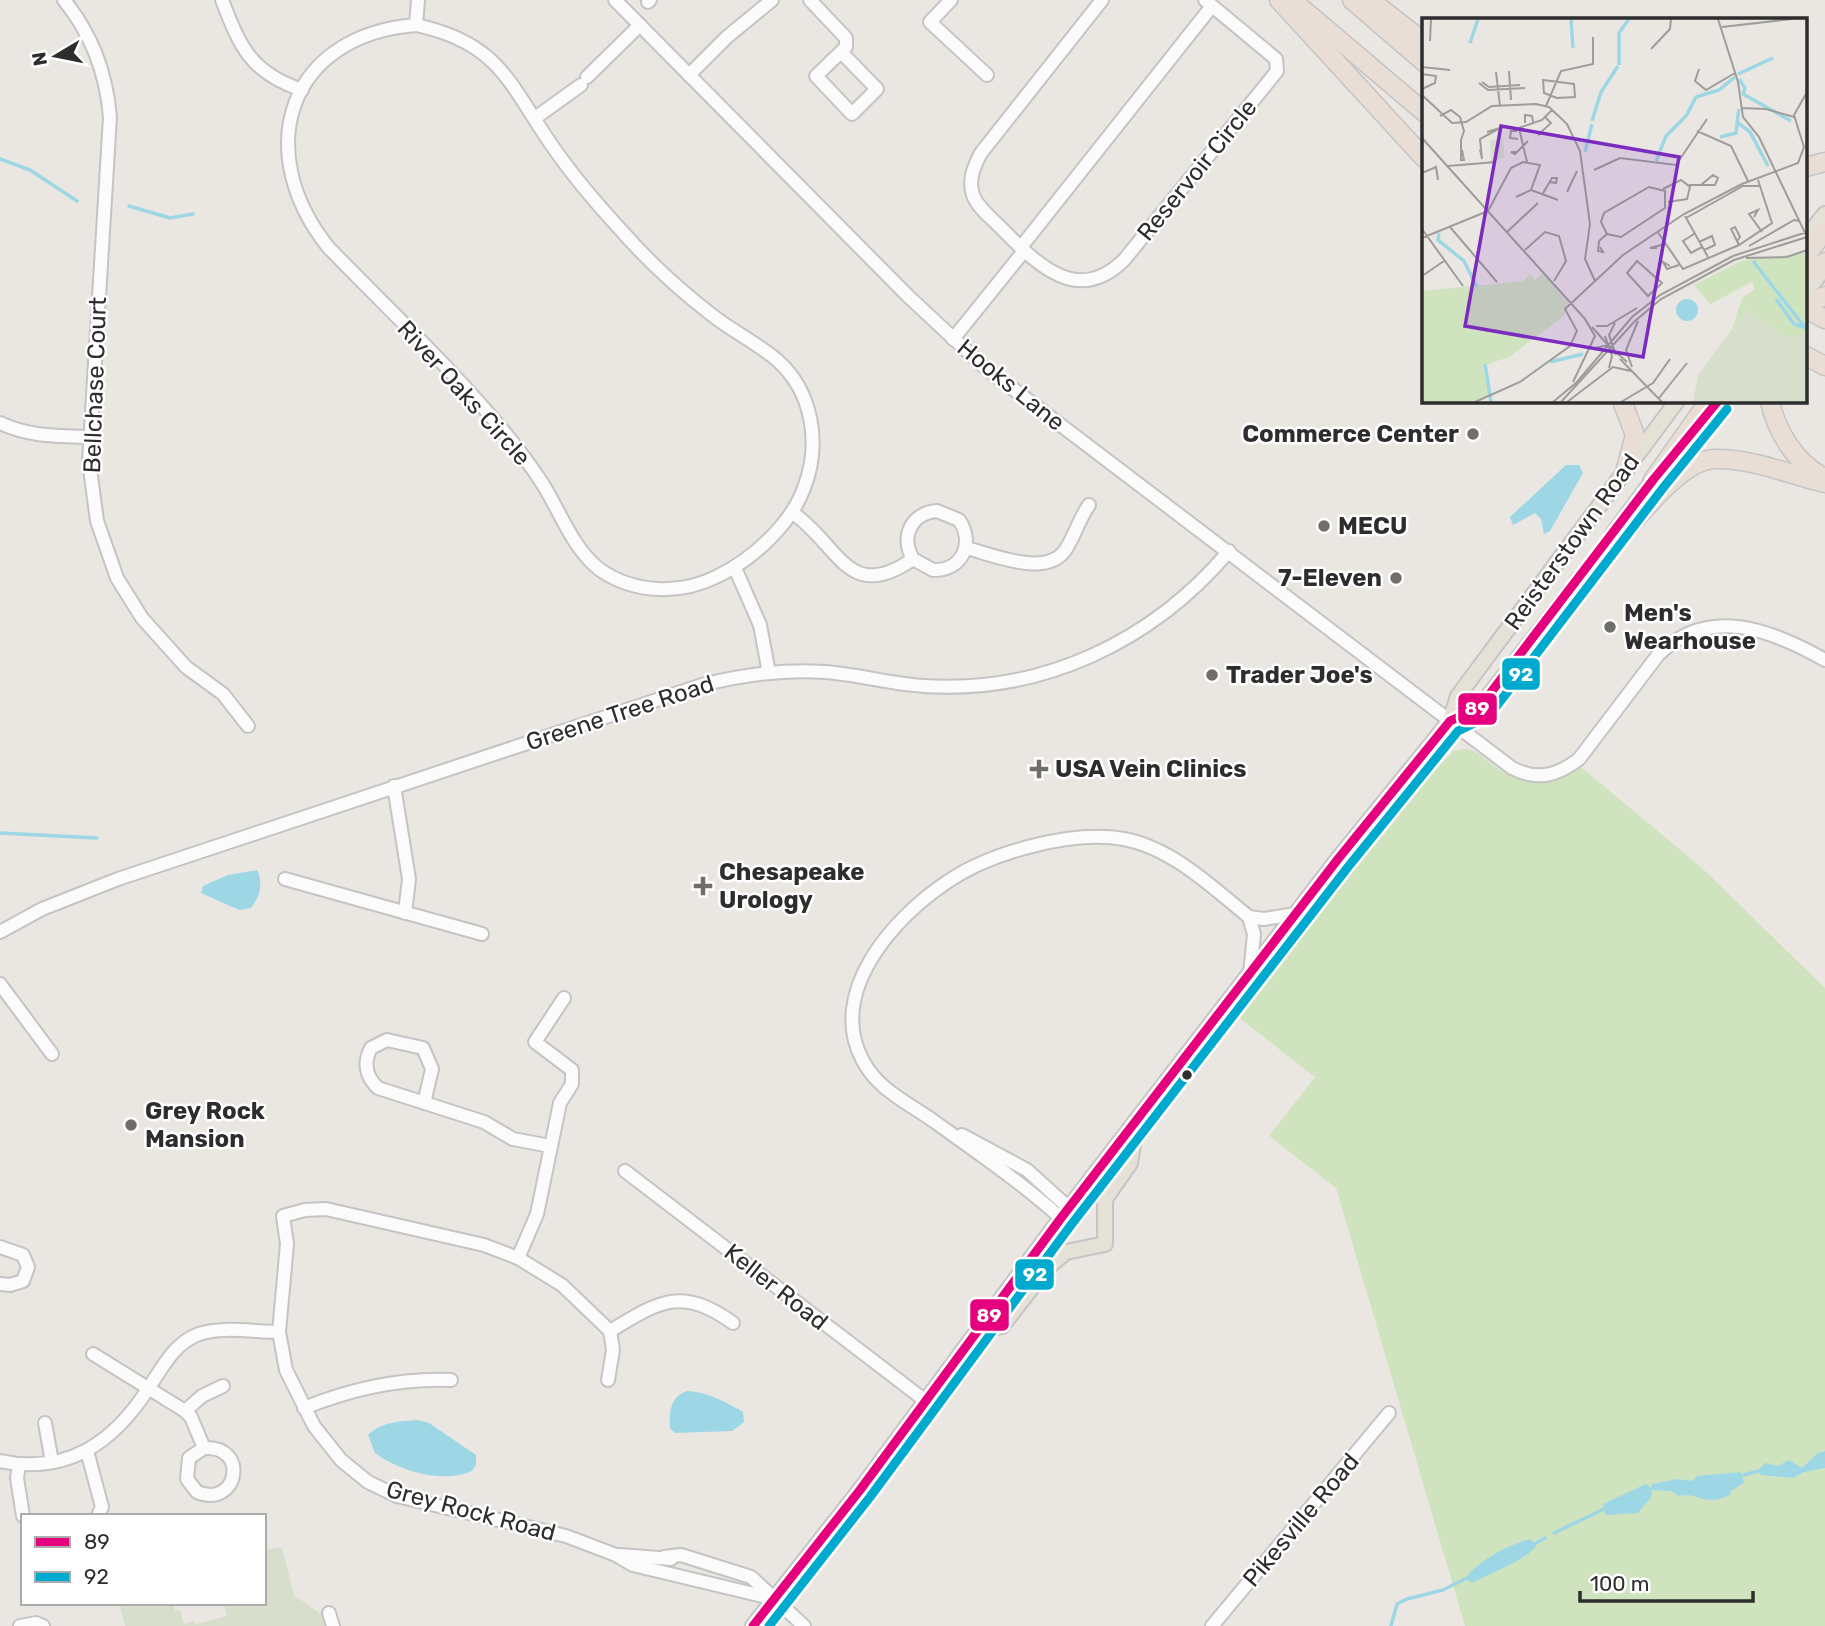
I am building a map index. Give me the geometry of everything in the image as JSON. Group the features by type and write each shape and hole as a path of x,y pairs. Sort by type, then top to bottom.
{"highway":[{"path":"1279,0 1422,156"},
{"path":"1292,0 1422,110"},
{"path":"1352,0 1422,60"},
{"path":"1370,0 1422,40"},
{"path":"1808,166 1825,162"},
{"path":"1808,253 1825,230"},
{"path":"1813,287 1825,262"},
{"path":"1808,307 1825,319"},
{"path":"1808,357 1825,366"},
{"path":"1622,402 1635,435 1626,468"},
{"path":"1653,480 1708,402"},
{"path":"1770,402 1785,439 1804,464 1825,481"},
{"path":"1579,581 1598,566 1676,475 1699,462 1726,460 1825,481"}],"main road":[{"path":"1808,235 1825,214"},
{"path":"1813,287 1825,268"},
{"name":"Reisterstown Road","path":"753,1626 927,1402 1065,1213 1295,914 1450,721 1458,696 1676,402"},
{"name":"Reisterstown Road","path":"1450,721 1479,708 1579,581 1653,480 1717,402"},
{"path":"978,1331 1002,1326 1047,1268 1066,1252 1105,1244 1105,1199 1130,1163 1138,1120"}],"street":[{"name":"Bellchase Court","path":"64,0 77,16 97,54 110,117 89,461 97,521 117,578 142,618 169,650 223,694 248,726"},
{"path":"222,0 241,44 255,65 279,82 302,90"},
{"path":"416,24 418,0"},
{"name":"Hooks Lane","path":"615,0 953,339 1024,399 1229,551 1512,768 1532,776 1554,774 1579,759 1658,655 1684,634 1710,626 1740,627 1785,640 1825,660"},
{"path":"689,75 727,37 772,0"},
{"path":"810,0 846,38 846,47 816,76 852,114 877,89 841,52"},
{"path":"951,0 930,22 987,75"},
{"name":"Reservoir Circle","path":"1102,0 981,153 973,167 973,197 1022,249 1061,277 1073,281 1094,280 1112,271 1277,71 1276,59 1208,3"},
{"path":"953,339 1208,3"},
{"name":"River Oaks Circle","path":"416,24 454,35 480,49 501,70 573,175 654,266 724,324 775,359 799,387 812,427 813,449 807,482 793,513 735,568 696,585 653,589 610,576 586,557 546,489 511,440 328,247 306,217 293,184 288,153 291,120 302,90 317,66 350,40 383,29 416,24"},
{"path":"534,118 584,81 640,25"},
{"path":"0,422 18,432 90,437"},
{"path":"966,548 1033,563 1055,560 1066,548 1089,505"},
{"path":"930,511 945,512 959,520 966,536 966,548 957,563 945,570 926,569 913,559 908,550 908,532 919,517 930,511"},
{"path":"793,513 821,536 846,567 859,575 876,577 888,574 913,559"},
{"name":"Greene Tree Road","path":"0,932 42,909 100,886 670,694 728,678 769,673 824,672 899,684 946,687 981,685 1033,676 1082,661 1128,639 1196,587 1229,551"},
{"path":"735,568 760,625 769,673"},
{"path":"394,786 410,879 405,913"},
{"path":"1065,1213 883,1087 874,1078 857,1046 852,1022 854,1001 865,968 911,913 948,881 988,861 1037,846 1090,838 1122,839 1147,845 1174,859 1248,917 1264,919 1295,914"},
{"path":"285,879 482,934"},
{"path":"1248,917 1254,934 1250,974"},
{"path":"0,984 52,1054"},
{"path":"564,998 535,1042 566,1064 573,1077 560,1103 537,1214 518,1258 562,1285 610,1331 613,1350 608,1380"},
{"path":"424,1103 432,1069 424,1048 387,1040 371,1048 366,1063 372,1082 378,1088 424,1103 484,1122 513,1139 550,1146"},
{"name":"Keller Road","path":"625,1171 927,1402"},
{"name":"Grey Rock Road","path":"518,1258 484,1245 326,1209 305,1210 283,1216 288,1244 279,1332 290,1383 304,1408 341,1460 382,1489 397,1496 566,1536 616,1555 633,1565 775,1599"},
{"path":"0,1247 23,1255 28,1267 23,1280 10,1285 0,1284"},
{"path":"610,1331 653,1305 676,1300 697,1302 733,1323"},
{"path":"0,1461 19,1465 52,1462 86,1451 115,1433 174,1351 199,1334 279,1332"},
{"path":"93,1354 184,1411 191,1417 204,1448"},
{"path":"304,1408 369,1387 421,1380 451,1380"},
{"path":"184,1411 202,1396 223,1386"},
{"name":"Pikesville Road","path":"1212,1626 1389,1413"},
{"path":"45,1423 52,1462"},
{"path":"86,1451 102,1507 99,1514"},
{"path":"19,1465 17,1478 23,1514"},
{"name":"Grey Rock Road","path":"616,1555 690,1562 751,1577"},
{"name":"Grey Rock Road","path":"664,1558 686,1556 751,1577 775,1599"},
{"path":"775,1599 804,1626"},
{"path":"20,1626 36,1623 43,1626"}],"green space":[{"path":"1463,749 1476,752 1509,775 1532,781 1556,778 1581,767 1701,867 1825,988 1825,1626 1465,1626 1336,1188 1269,1136 1315,1077 1238,1017 1424,780 1454,751"},
{"path":"282,1547 294,1595 322,1615 328,1626 125,1626 120,1605 174,1605 175,1611 180,1610 184,1624 194,1621 196,1624 227,1616 224,1605 266,1605 266,1550"}],"water":[{"path":"1566,465 1579,465 1583,473 1550,531 1544,534 1541,519 1535,513 1513,525 1510,517"},
{"path":"257,870 260,890 251,908 239,910 201,893 203,886 228,875"},
{"path":"687,1391 709,1395 743,1412 744,1422 732,1431 675,1433 670,1428 672,1406 677,1397"},
{"path":"418,1420 429,1423 476,1455 476,1465 472,1471 448,1476 422,1474 396,1465 375,1453 368,1435 373,1431 391,1423"},
{"path":"1825,1451 1825,1468 1804,1472 1793,1478 1761,1475 1758,1471 1765,1463 1778,1466 1789,1460 1802,1468 1818,1453"},
{"path":"1741,1472 1744,1483 1721,1499 1707,1500 1679,1496 1671,1491 1652,1490 1651,1497 1638,1513 1606,1515 1603,1504 1646,1484 1651,1488 1652,1484 1677,1479 1692,1481 1697,1476"},
{"path":"1530,1539 1537,1545 1517,1561 1472,1583 1465,1579 1495,1554"}],"waterway":[{"path":"0,159 30,170 77,201"},
{"path":"129,206 170,218 193,214"},
{"path":"0,833 97,838"},
{"path":"1744,1475 1758,1471"},
{"path":"1554,1533 1604,1509"},
{"path":"1536,1543 1545,1538"},
{"path":"1391,1626 1397,1604 1443,1590 1465,1579"}],"transit line":[{"name":"89","path":"753,1626 860,1490 1061,1218 1338,859 1450,721 1479,708 1653,480 1717,402"},
{"name":"92","path":"769,1626 870,1497 1071,1225 1348,867 1458,731 1489,716 1663,488 1727,409"}],"place":[{"name":"Commerce Center","path":"1473,434"},
{"name":"MECU","path":"1324,526"},
{"name":"7-Eleven","path":"1396,578"},
{"name":"Men's Wearhouse","path":"1610,627"},
{"name":"Trader Joe's","path":"1212,675"},
{"name":"USA Vein Clinics","path":"1039,769"},
{"name":"Chesapeake Urology","path":"703,886"},
{"name":"Grey Rock Mansion","path":"131,1125"}]}
